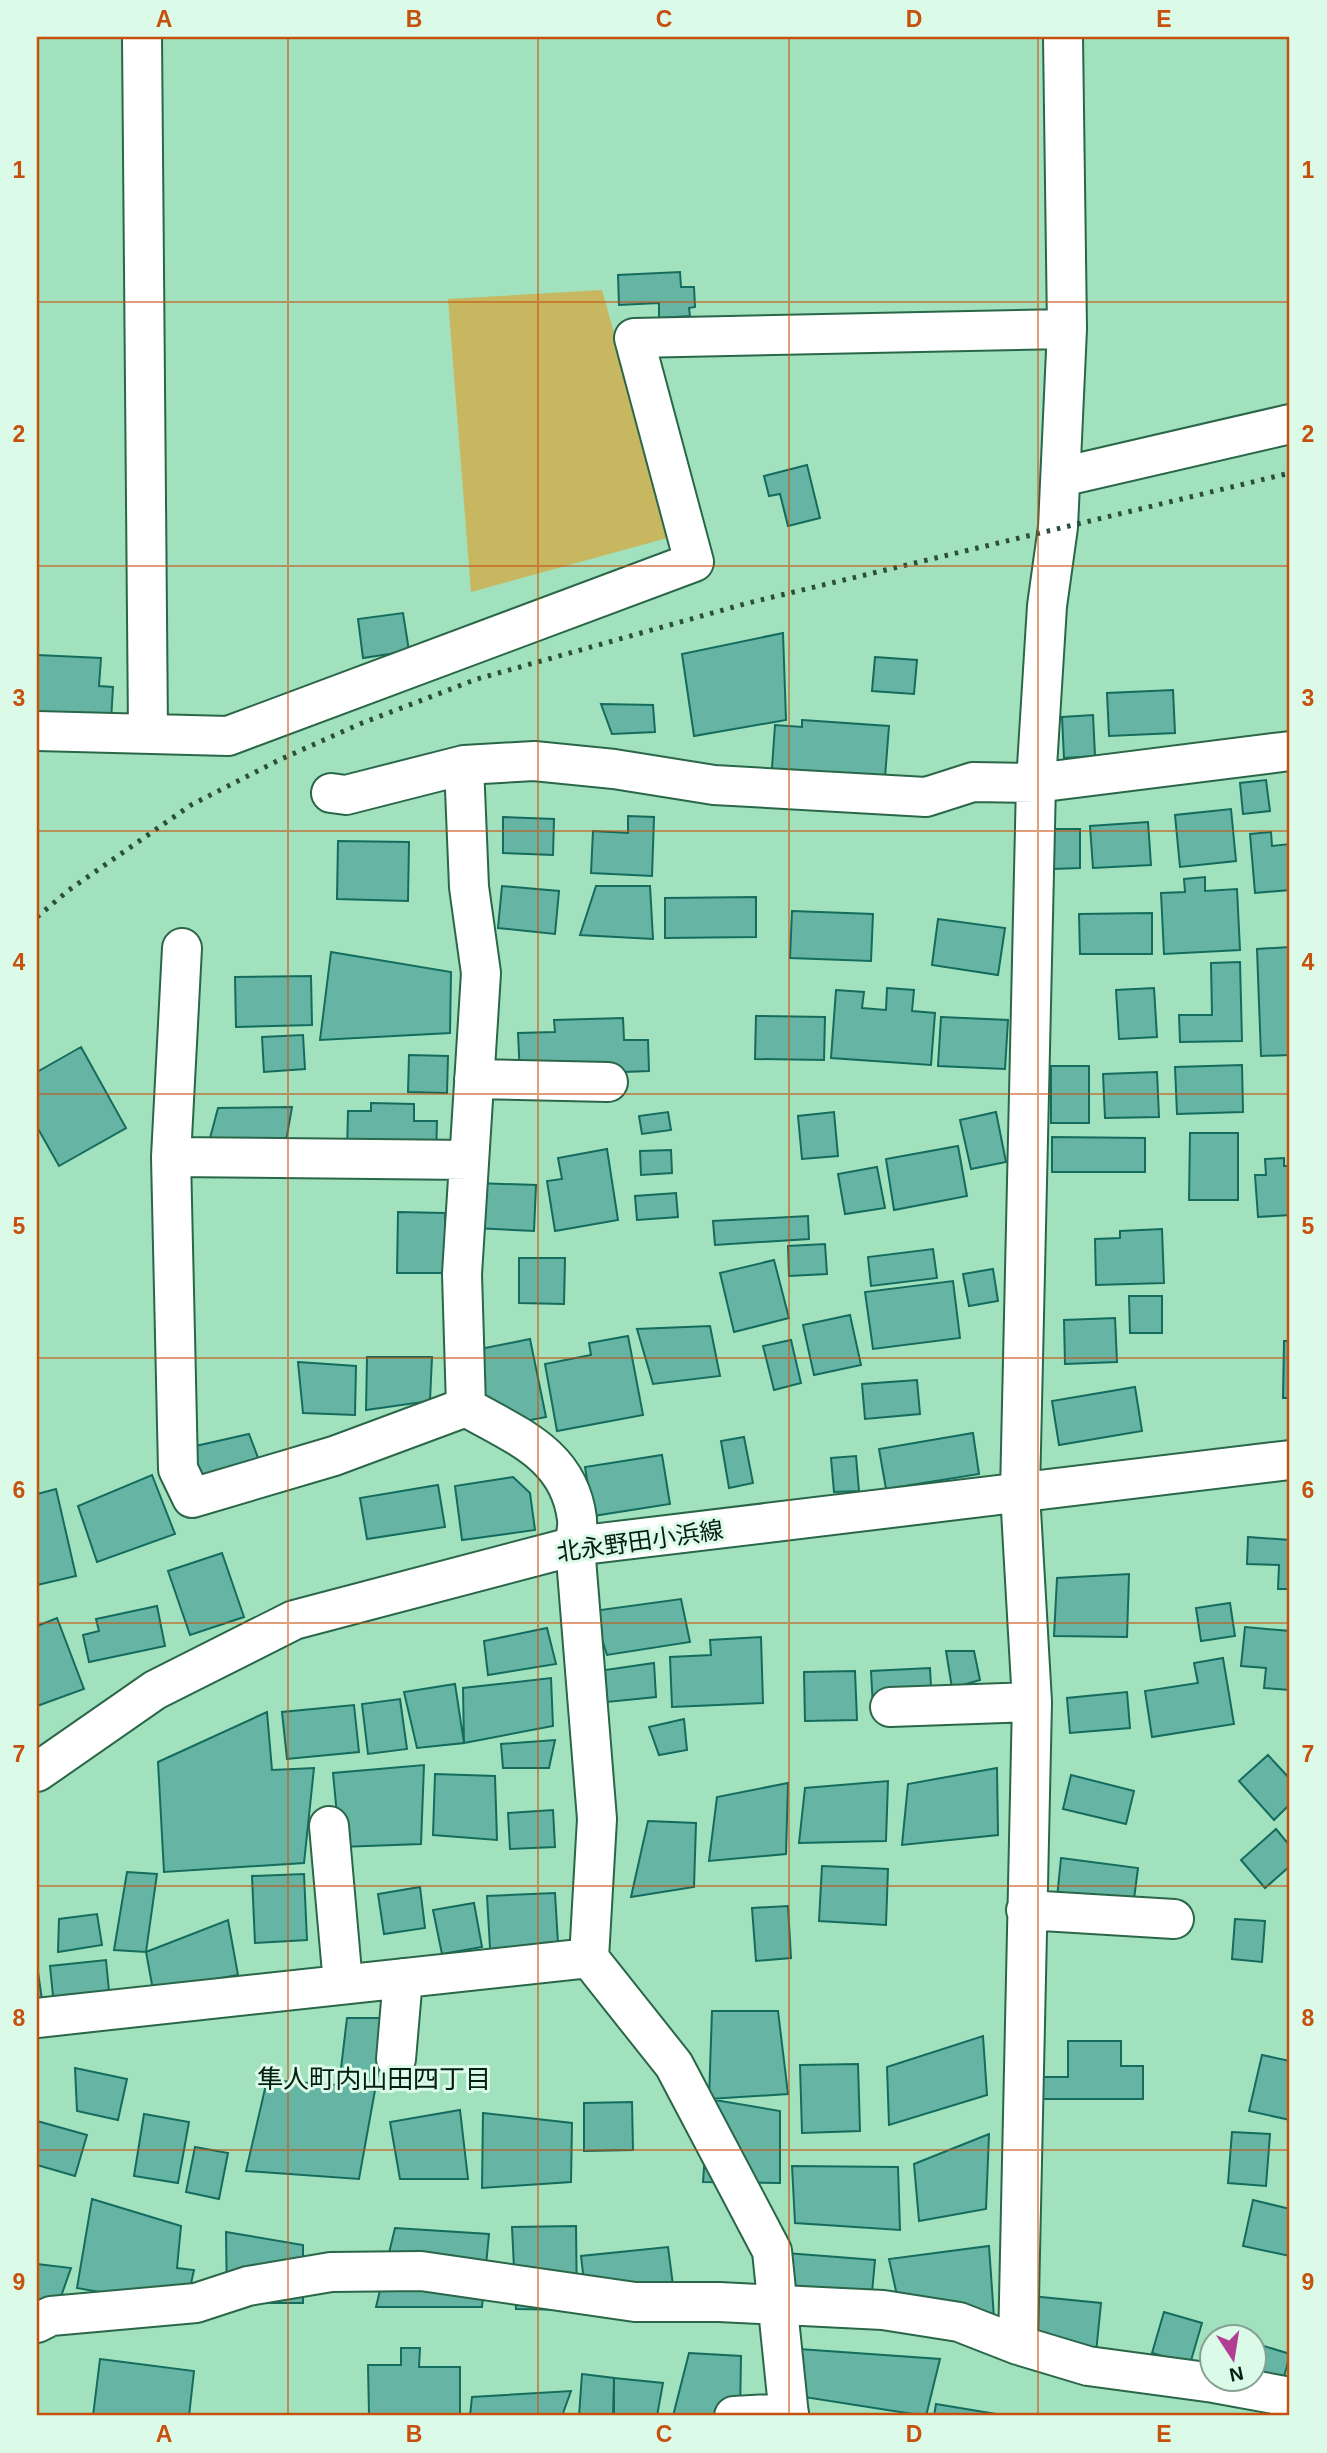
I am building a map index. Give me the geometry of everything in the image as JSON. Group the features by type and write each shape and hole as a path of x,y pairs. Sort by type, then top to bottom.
{"street":[{"path":"142,37 148,732"},
{"path":"1017,2345 1032,1702 1020,1493 1036,783 1047,606 1058,527 1067,329 1063,37"},
{"path":"37,731 228,736 694,562 634,338 1067,329"},
{"path":"1061,477 1290,424"},
{"path":"331,793 346,795 464,765 534,761 614,769 714,785 926,797 974,782 1036,783 1290,751"},
{"path":"464,765 468,887 481,973 462,1274 466,1407"},
{"path":"182,948 172,1157 178,1469 192,1498 334,1456 466,1407"},
{"path":"474,1079 608,1082"},
{"path":"172,1157 469,1160"},
{"path":"466,1407 544,1453 566,1480 577,1520 575,1546 597,1819 589,1958 674,2065 772,2251 789,2415 734,2416"},
{"name":"北永野田小浜線","path":"37,1772 155,1690 294,1620 575,1546 1290,1460"},
{"path":"890,1707 1032,1702"},
{"path":"329,1826 342,1984"},
{"path":"1026,1910 1174,1919"},
{"path":"37,2018 589,1958"},
{"path":"396,2059 403,1978"},
{"path":"37,2323 51,2316 196,2303 248,2286 331,2272 421,2271 635,2302 883,2310 959,2322 1017,2345 1088,2366 1214,2383 1290,2397"}],"shaded area":[{"path":"602,290 671,537 471,592 448,299"}],"building":[{"path":"680,272 681,287 694,287 695,307 689,308 690,316 659,318 659,303 619,305 618,275"},
{"path":"807,465 820,518 788,526 780,494 769,496 764,476"},
{"path":"403,613 409,651 363,658 358,619"},
{"path":"783,633 786,720 694,736 682,654"},
{"path":"37,655 101,658 99,686 113,687 111,721 37,718"},
{"path":"875,657 917,660 914,694 872,691"},
{"path":"1173,690 1175,733 1109,736 1107,693"},
{"path":"601,704 653,705 655,732 612,734"},
{"path":"1093,715 1095,756 1064,758 1062,717"},
{"path":"802,720 889,726 884,790 771,782 775,725 802,727"},
{"path":"1266,780 1270,811 1243,814 1240,783"},
{"path":"1231,809 1236,861 1180,867 1175,815"},
{"path":"628,816 654,817 652,876 591,873 593,831 628,833"},
{"path":"503,817 554,819 553,855 503,853"},
{"path":"1148,822 1151,865 1093,868 1090,826"},
{"path":"1051,829 1080,829 1080,868 1052,869"},
{"path":"1271,832 1272,846 1290,844 1290,890 1255,893 1250,834"},
{"path":"338,841 409,842 408,901 337,899"},
{"path":"1205,877 1205,891 1237,889 1240,950 1164,954 1161,893 1185,892 1184,879"},
{"path":"502,886 559,891 555,934 498,928"},
{"path":"596,886 650,886 653,939 580,935"},
{"path":"756,897 756,937 665,938 665,898"},
{"path":"792,911 873,914 871,961 790,958"},
{"path":"1152,913 1152,954 1080,954 1079,914"},
{"path":"938,919 1005,928 998,975 932,965"},
{"path":"1290,947 1290,1055 1261,1056 1257,949"},
{"path":"331,952 451,972 450,1033 320,1040"},
{"path":"1240,962 1242,1041 1180,1042 1179,1015 1212,1015 1211,963"},
{"path":"311,976 312,1025 236,1027 235,977"},
{"path":"887,988 914,990 912,1011 935,1013 931,1065 831,1058 836,990 864,992 862,1008 886,1010"},
{"path":"1154,988 1157,1037 1119,1039 1116,990"},
{"path":"756,1016 825,1017 824,1060 755,1059"},
{"path":"941,1017 1008,1020 1005,1069 938,1066"},
{"path":"623,1018 624,1040 648,1040 649,1071 520,1076 518,1033 555,1032 554,1020"},
{"path":"303,1035 305,1069 264,1072 262,1037"},
{"path":"81,1047 126,1128 59,1166 37,1127 37,1072"},
{"path":"409,1055 448,1056 447,1093 408,1092"},
{"path":"1242,1065 1243,1112 1177,1114 1175,1067"},
{"path":"1051,1066 1089,1066 1089,1123 1051,1123"},
{"path":"1157,1072 1159,1117 1105,1118 1103,1074"},
{"path":"371,1103 414,1104 414,1121 437,1121 436,1157 347,1154 348,1111 371,1111"},
{"path":"292,1107 285,1147 205,1157 218,1108"},
{"path":"668,1112 671,1130 642,1134 639,1116"},
{"path":"834,1112 838,1156 802,1159 798,1116"},
{"path":"996,1112 1006,1162 971,1169 960,1120"},
{"path":"1190,1133 1238,1133 1238,1200 1189,1200"},
{"path":"1052,1137 1145,1138 1145,1172 1052,1172"},
{"path":"958,1146 967,1196 894,1210 886,1159"},
{"path":"607,1149 618,1220 555,1231 547,1181 562,1179 558,1158"},
{"path":"671,1150 672,1173 641,1175 640,1151"},
{"path":"1284,1158 1284,1166 1290,1166 1290,1215 1258,1217 1255,1175 1266,1175 1265,1159"},
{"path":"877,1167 885,1208 845,1214 838,1174"},
{"path":"476,1183 536,1185 534,1231 474,1228"},
{"path":"676,1193 678,1217 637,1220 635,1196"},
{"path":"398,1212 445,1213 445,1273 397,1273"},
{"path":"808,1216 809,1239 715,1245 713,1221"},
{"path":"1162,1229 1164,1283 1096,1285 1095,1239 1120,1238 1120,1231"},
{"path":"825,1244 827,1274 789,1276 788,1246"},
{"path":"933,1249 937,1278 871,1286 868,1257"},
{"path":"519,1258 565,1258 564,1304 519,1303"},
{"path":"774,1260 789,1318 734,1332 720,1273"},
{"path":"993,1269 998,1301 969,1306 963,1274"},
{"path":"953,1281 960,1338 873,1349 865,1292"},
{"path":"1129,1296 1162,1296 1162,1333 1130,1333"},
{"path":"850,1315 861,1365 814,1375 803,1325"},
{"path":"1115,1318 1117,1362 1065,1364 1064,1320"},
{"path":"710,1326 720,1376 653,1384 637,1329"},
{"path":"628,1336 643,1415 557,1431 545,1364 591,1355 589,1343"},
{"path":"530,1339 546,1417 491,1428 475,1350"},
{"path":"791,1340 801,1383 774,1390 763,1346"},
{"path":"1284,1341 1290,1341 1290,1398 1283,1398"},
{"path":"367,1357 432,1357 430,1401 366,1410"},
{"path":"298,1362 356,1366 355,1415 303,1413"},
{"path":"917,1380 920,1414 865,1419 862,1384"},
{"path":"1135,1387 1142,1431 1059,1445 1052,1401"},
{"path":"973,1433 979,1474 886,1489 879,1449"},
{"path":"249,1434 265,1476 203,1494 178,1450"},
{"path":"744,1437 753,1483 729,1488 721,1441"},
{"path":"662,1455 670,1504 593,1516 585,1467"},
{"path":"856,1456 859,1491 834,1492 831,1458"},
{"path":"152,1475 175,1534 97,1562 78,1506"},
{"path":"513,1477 530,1493 535,1530 462,1540 455,1486"},
{"path":"438,1485 445,1527 367,1539 360,1498"},
{"path":"56,1489 76,1576 37,1585 37,1494"},
{"path":"1248,1537 1290,1540 1290,1589 1278,1589 1279,1565 1247,1564"},
{"path":"222,1553 244,1617 190,1635 168,1571"},
{"path":"1129,1574 1127,1637 1054,1636 1057,1578"},
{"path":"681,1599 690,1642 607,1655 593,1611"},
{"path":"1230,1603 1235,1636 1201,1641 1196,1608"},
{"path":"157,1606 165,1646 89,1662 83,1635 99,1631 96,1619"},
{"path":"57,1618 84,1689 37,1706 37,1626"},
{"path":"1245,1627 1290,1631 1290,1690 1264,1688 1266,1668 1241,1666"},
{"path":"547,1628 556,1664 488,1675 484,1641"},
{"path":"761,1637 763,1703 672,1707 670,1657 711,1655 710,1640"},
{"path":"946,1651 974,1651 980,1680 952,1688"},
{"path":"1223,1658 1234,1724 1152,1737 1145,1691 1198,1683 1194,1663"},
{"path":"654,1663 656,1697 607,1702 605,1670"},
{"path":"930,1668 932,1705 873,1708 871,1671"},
{"path":"855,1671 857,1720 805,1721 804,1672"},
{"path":"551,1678 553,1726 464,1743 463,1688"},
{"path":"455,1684 464,1743 417,1748 404,1692"},
{"path":"1127,1692 1130,1728 1070,1733 1067,1698"},
{"path":"400,1699 407,1749 368,1754 362,1704"},
{"path":"354,1705 359,1752 287,1759 282,1712"},
{"path":"267,1712 272,1770 314,1768 304,1863 164,1872 158,1762"},
{"path":"684,1719 687,1750 659,1755 649,1727"},
{"path":"555,1740 549,1768 503,1768 501,1744"},
{"path":"1268,1755 1290,1779 1290,1804 1274,1820 1239,1781"},
{"path":"424,1765 421,1844 340,1847 333,1773"},
{"path":"997,1768 998,1835 902,1845 908,1784"},
{"path":"435,1774 495,1776 497,1840 433,1835"},
{"path":"1071,1775 1134,1791 1126,1824 1063,1809"},
{"path":"888,1781 886,1841 799,1843 805,1788"},
{"path":"788,1783 786,1854 709,1861 717,1797"},
{"path":"553,1810 555,1847 510,1849 508,1813"},
{"path":"648,1821 696,1823 694,1887 631,1897"},
{"path":"1276,1829 1290,1846 1290,1866 1265,1888 1241,1860"},
{"path":"1061,1858 1138,1868 1133,1907 1057,1898"},
{"path":"822,1866 888,1869 886,1925 819,1921"},
{"path":"127,1872 157,1874 146,1952 114,1950"},
{"path":"304,1874 307,1940 255,1943 252,1876"},
{"path":"420,1887 425,1928 384,1934 378,1894"},
{"path":"555,1893 559,1960 491,1965 487,1896"},
{"path":"474,1903 482,1947 442,1954 433,1910"},
{"path":"788,1906 791,1958 756,1961 752,1908"},
{"path":"97,1914 102,1945 58,1952 59,1919"},
{"path":"1235,1919 1265,1921 1262,1962 1232,1959"},
{"path":"228,1920 238,1975 153,1990 146,1952"},
{"path":"106,1960 109,1991 54,2006 50,1966"},
{"path":"37,1965 43,2007 37,2010"},
{"path":"712,2011 778,2011 788,2094 709,2099"},
{"path":"347,2018 388,2018 359,2179 246,2171 267,2080 339,2085"},
{"path":"983,2036 987,2095 889,2125 887,2067"},
{"path":"1068,2041 1121,2041 1121,2066 1143,2066 1143,2099 1040,2099 1040,2077 1068,2077"},
{"path":"1262,2055 1290,2061 1290,2120 1249,2111"},
{"path":"858,2064 860,2131 802,2133 800,2065"},
{"path":"75,2068 127,2079 118,2120 77,2111"},
{"path":"709,2099 780,2111 780,2183 703,2182"},
{"path":"632,2102 633,2150 584,2151 584,2103"},
{"path":"460,2110 468,2179 400,2179 390,2122"},
{"path":"483,2113 572,2123 571,2182 482,2188"},
{"path":"144,2114 189,2122 178,2183 134,2176"},
{"path":"37,2121 87,2135 75,2176 37,2165"},
{"path":"1232,2132 1270,2134 1266,2186 1228,2183"},
{"path":"989,2134 986,2209 919,2221 914,2164"},
{"path":"195,2147 228,2153 219,2199 186,2192"},
{"path":"792,2166 898,2167 900,2230 795,2223"},
{"path":"92,2199 181,2226 177,2268 194,2270 183,2319 105,2293 77,2288"},
{"path":"1253,2200 1290,2209 1290,2256 1243,2246"},
{"path":"576,2226 577,2310 516,2309 512,2227"},
{"path":"395,2228 489,2234 482,2307 376,2307"},
{"path":"226,2232 303,2245 303,2303 227,2303"},
{"path":"989,2246 994,2318 898,2300 889,2259"},
{"path":"668,2247 674,2293 587,2307 581,2256"},
{"path":"786,2253 875,2260 872,2293 791,2292"},
{"path":"37,2264 71,2268 58,2305 37,2301"},
{"path":"1031,2296 1101,2303 1096,2353 1026,2347"},
{"path":"1164,2312 1202,2323 1198,2324 1198,2337 1190,2364 1152,2353"},
{"path":"1268,2347 1290,2354 1282,2385 1268,2380"},
{"path":"401,2348 420,2348 419,2367 460,2367 460,2414 369,2414 368,2365 401,2365"},
{"path":"799,2349 940,2359 926,2416 804,2397"},
{"path":"689,2353 741,2356 740,2416 673,2416"},
{"path":"100,2359 194,2371 189,2416 93,2416"},
{"path":"582,2374 614,2378 613,2416 579,2416"},
{"path":"614,2378 663,2383 657,2416 614,2416"},
{"path":"571,2391 562,2416 470,2416 472,2397"},
{"path":"936,2404 1008,2416 934,2416"}],"railway":[{"path":"37,917 69,890 191,805 279,760 362,723 477,679 748,603 1290,473"}],"district":[{"name":"隼人町内山田四丁目","path":"374,2079"}]}
